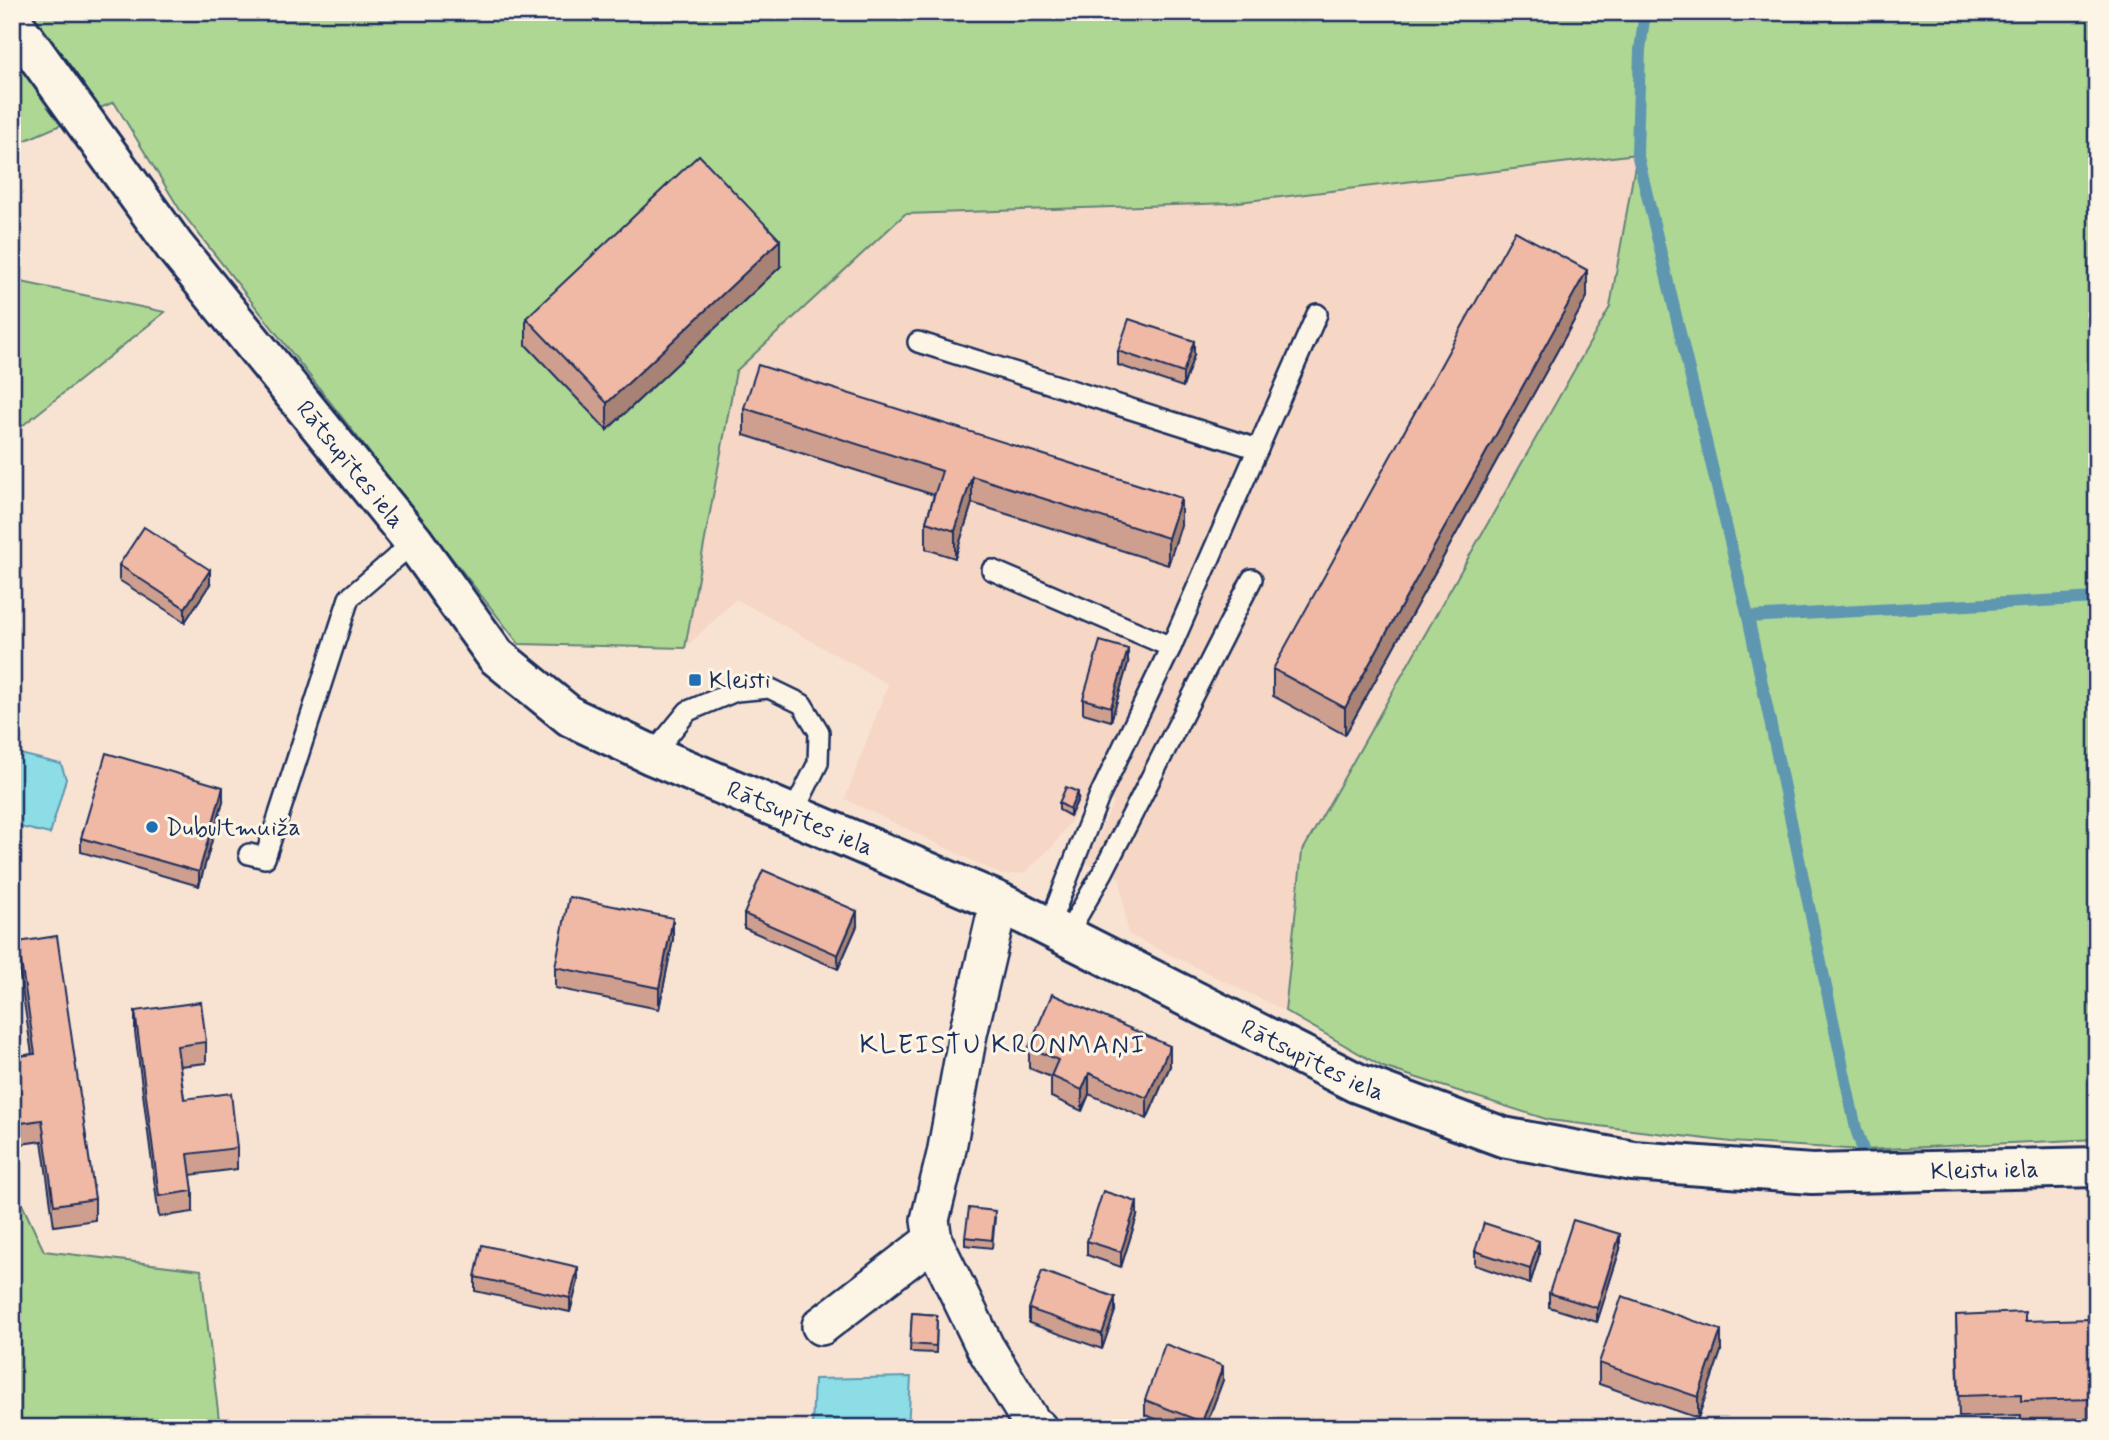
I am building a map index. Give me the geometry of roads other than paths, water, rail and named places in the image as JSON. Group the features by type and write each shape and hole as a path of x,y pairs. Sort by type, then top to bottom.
{"street":[{"name":"Rātsupītes iela","path":"12,21 175,247 414,542 496,656 571,717 652,755 999,902 1357,1083 1503,1136 1633,1161 1812,1174 1874,1172"},
{"path":"999,902 968,1034 946,1154 930,1220 933,1240 985,1347 1038,1428"},
{"name":"Kleistu iela","path":"1874,1172 2097,1167"},
{"path":"821,1326 933,1240"}],"lane":[{"path":"1057,932 1099,797 1171,647 1317,314"},
{"path":"918,342 1258,449"},
{"path":"249,854 265,858 349,598 414,542"},
{"path":"992,570 1171,647"},
{"path":"1057,932 1103,872 1252,579"},
{"path":"652,755 688,711 736,691 769,688 802,704 819,732 818,763 793,813"}],"water":[{"path":"12,752 61,764 66,779 50,834 12,825"},
{"path":"911,1377 908,1428 812,1428 814,1379"}],"waterway":[{"path":"1645,12 1640,50 1637,153 1748,617 1856,1129 1863,1150"},
{"path":"1748,617 2097,598"}],"place":[{"name":"Kleisti","path":"695,680"},
{"name":"Dubultmuiža","path":"152,827"}],"district":[{"name":"KLEISTU KRONMAŅI","path":"1003,1044"}]}
